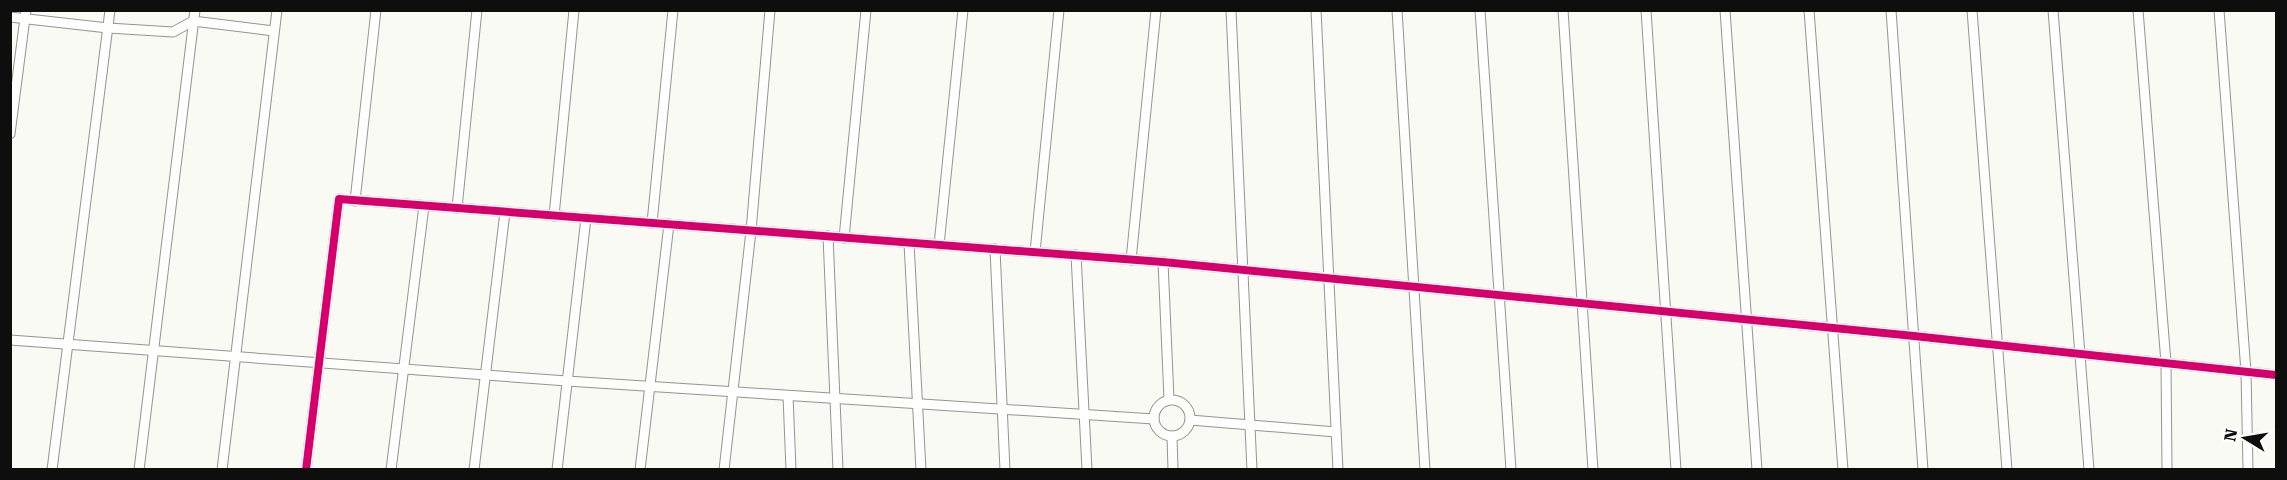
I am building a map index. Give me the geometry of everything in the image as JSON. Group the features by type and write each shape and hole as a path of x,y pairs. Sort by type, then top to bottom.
{"street":[{"path":"52,470 110,10"},
{"path":"222,470 277,10"},
{"path":"355,201 376,10"},
{"path":"457,208 477,10"},
{"path":"554,216 574,10"},
{"path":"652,223 673,10"},
{"path":"724,470 751,231 770,10"},
{"path":"844,238 866,10"},
{"path":"939,245 963,10"},
{"path":"1035,252 1059,10"},
{"path":"1131,260 1156,10"},
{"path":"1231,10 1252,470"},
{"path":"1316,10 1338,470"},
{"path":"1397,10 1425,470"},
{"path":"1480,10 1511,470"},
{"path":"1563,10 1593,470"},
{"path":"1646,10 1676,470"},
{"path":"1725,10 1757,470"},
{"path":"1809,10 1843,470"},
{"path":"1891,10 1923,470"},
{"path":"1972,10 2007,470"},
{"path":"2053,10 2089,470"},
{"path":"2138,10 2166,363 2167,470"},
{"path":"2219,10 2246,372 2248,470"},
{"path":"10,134 25,15"},
{"path":"10,17 25,15 108,28 173,32 194,16 274,32"},
{"path":"139,470 194,16"},
{"path":"306,470 339,199 1162,262 1747,319 2277,375"},
{"path":"391,470 424,206"},
{"path":"474,470 505,212"},
{"path":"557,470 586,218"},
{"path":"640,470 669,224"},
{"path":"828,237 838,470"},
{"path":"909,243 921,470"},
{"path":"995,249 1005,470"},
{"path":"1077,255 1087,470"},
{"path":"1162,262 1169,399"},
{"path":"10,340 650,387 1154,419"},
{"path":"788,396 791,470"},
{"path":"1169,399 1182,402 1190,413 1190,420 1184,431 1172,436 1159,431 1154,419 1157,406 1169,399"},
{"path":"1190,420 1336,432"},
{"path":"1172,436 1173,470"}],"cycle path":[{"path":"306,470 339,199 1163,262 1914,336 2276,375"}]}
